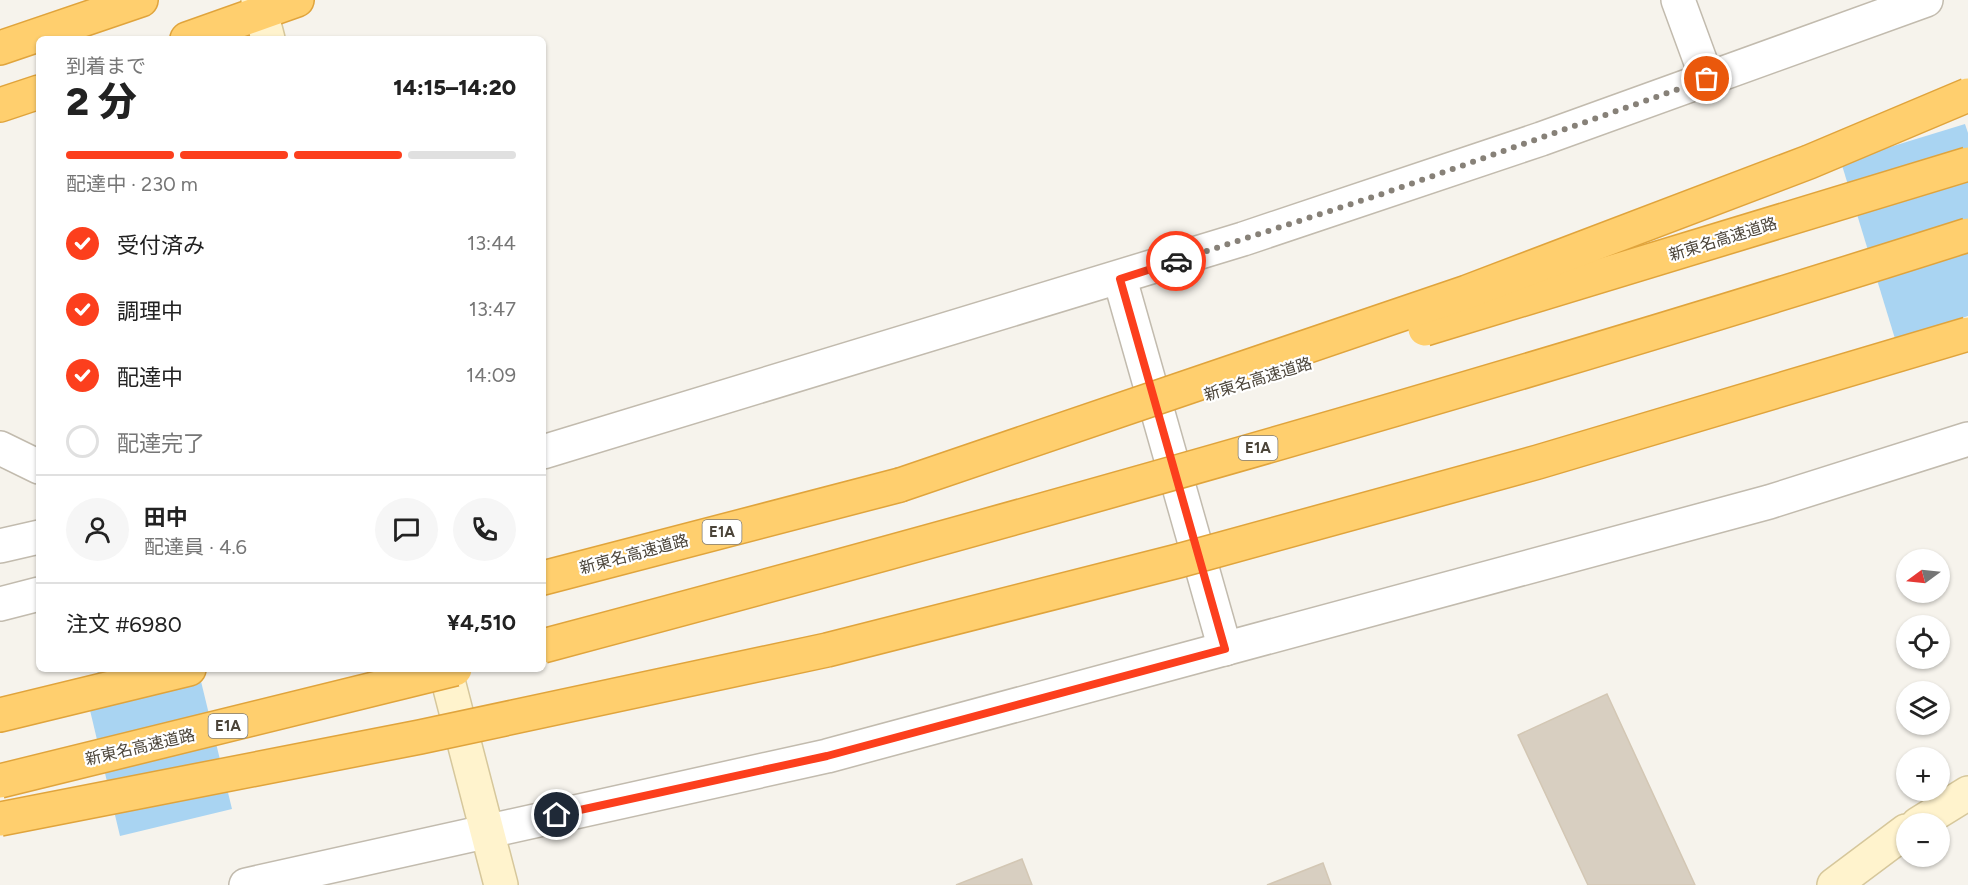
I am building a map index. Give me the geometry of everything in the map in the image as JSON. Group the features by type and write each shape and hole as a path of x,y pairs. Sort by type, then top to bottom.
{"highway":[{"path":"0,48 141,0"},
{"path":"197,36 262,17 297,0"},
{"path":"0,105 36,93"},
{"path":"900,485 1467,292 1809,162 1968,96"},
{"name":"新東名高速道路","path":"546,577 900,485 1968,164"},
{"name":"E1A","path":"546,645 950,537 1741,307 1968,235"},
{"path":"0,819 420,737 827,650 1179,561 1515,468 1968,334"},
{"path":"0,715 177,672"},
{"name":"新東名高速道路","path":"0,781 443,672"}],"street":[{"path":"1678,0 1707,79"},
{"path":"546,451 1120,279 1382,194 1926,0"},
{"path":"1120,279 1225,649"},
{"path":"246,885 488,829 673,792 827,756 1769,502 1968,439"},
{"path":"0,448 36,465"},
{"path":"0,546 36,538"},
{"path":"0,604 36,595"},
{"path":"447,672 501,885"},
{"path":"1941,813 1964,802"},
{"path":"1833,885 1896,838"}],"water":[{"path":"1965,124 1968,133 1968,316 1896,342 1841,162"},
{"path":"97,672 199,672 232,809 120,836 83,681 98,676"}],"building":[{"path":"1607,694 1695,885 1588,885 1518,735"},
{"path":"1022,859 1032,885 956,885"},
{"path":"1323,863 1331,885 1267,885"}],"way so far":[{"path":"1176,261 1382,194 1707,79"}],"route":[{"path":"557,815 673,792 827,756 1225,649 1120,279 1176,261"}]}
